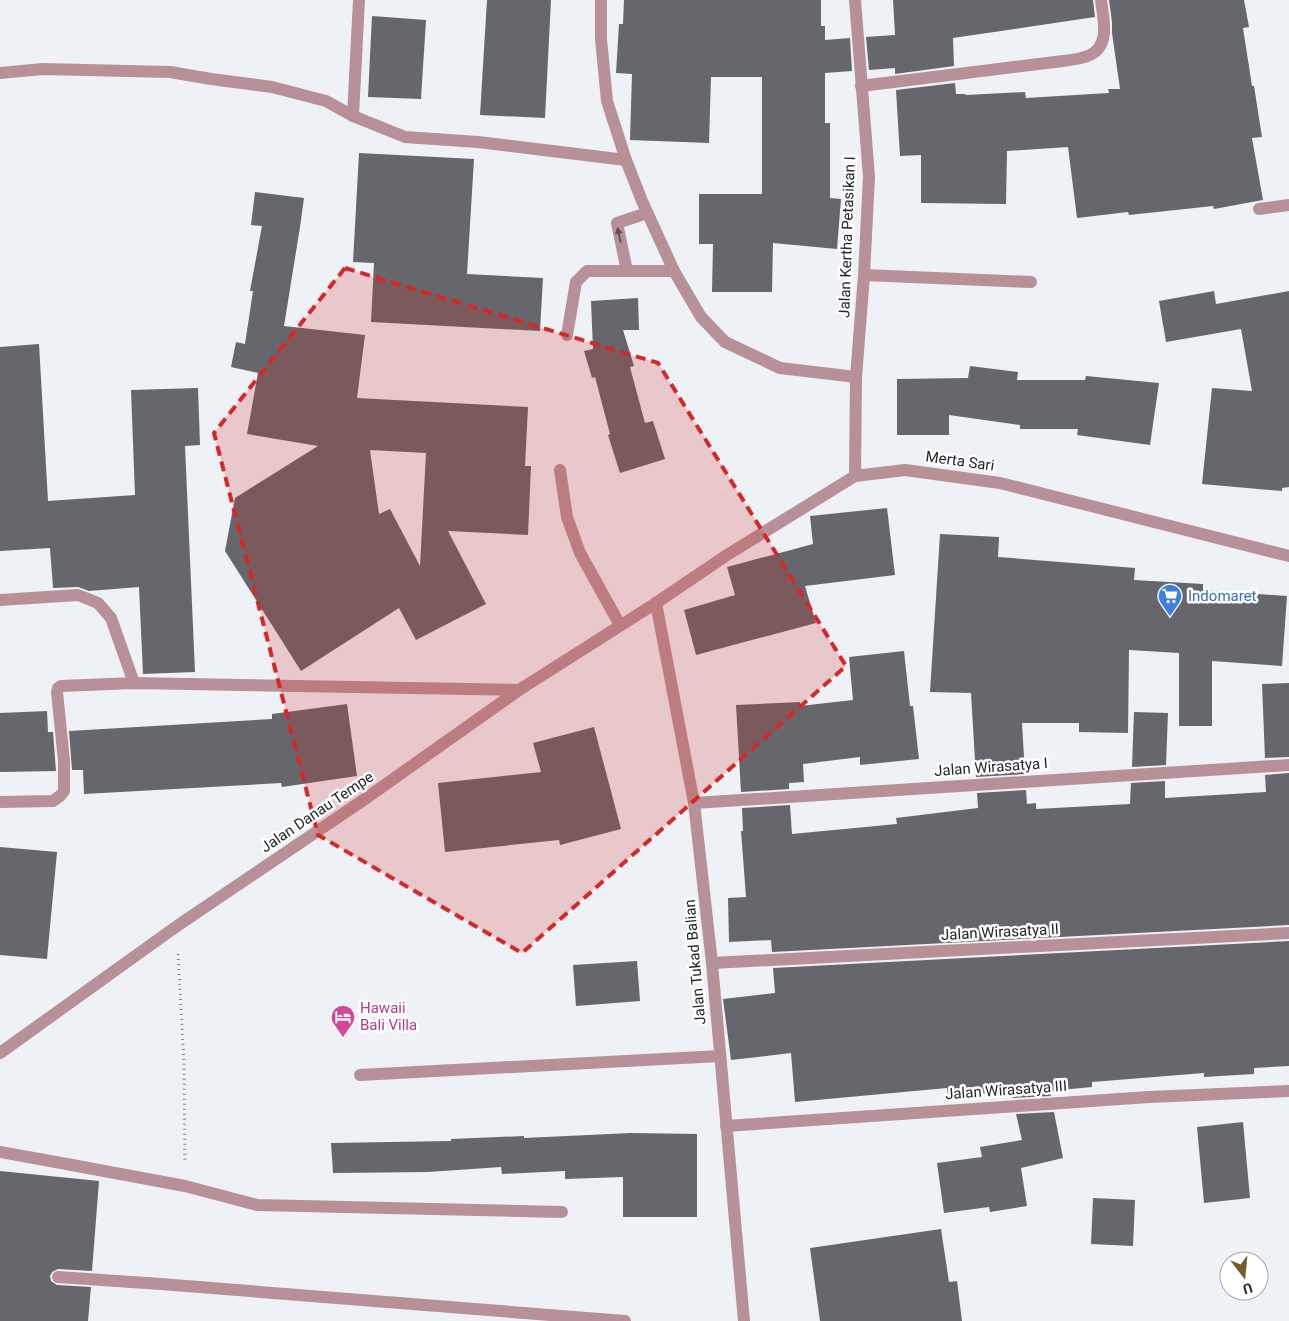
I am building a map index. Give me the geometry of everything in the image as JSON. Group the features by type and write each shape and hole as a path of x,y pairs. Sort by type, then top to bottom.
{"street":[{"path":"353,116 358,0"},
{"path":"602,0 601,39 607,101 626,160 647,213 674,271 701,317 725,342 780,368 856,377"},
{"name":"Jalan Kertha Petasikan I","path":"855,0 869,177 856,377 855,476"},
{"path":"861,86 1063,62 1089,56 1098,50 1105,34 1101,0"},
{"path":"0,73 43,69 170,72 272,87 326,101 353,116 405,137 478,142 626,160"},
{"path":"1259,209 1289,205"},
{"path":"627,271 617,223 647,213"},
{"path":"567,336 576,282 587,271 674,271"},
{"path":"864,275 1031,282"},
{"path":"560,470 567,517 580,552 620,625"},
{"name":"Merta Sari","path":"656,603 727,555 855,476 905,470 1000,483 1289,556"},
{"path":"0,600 78,596 98,603 111,618 134,683"},
{"name":"Jalan Danau Tempe","path":"0,1052 177,926 365,800 519,690 656,603"},
{"name":"Jalan Tukad Balian","path":"656,603 694,802 712,963 744,1321"},
{"path":"0,802 53,801 64,791 64,761 57,692 61,686 134,683 519,690"},
{"name":"Jalan Wirasatya I","path":"694,802 1289,765"},
{"name":"Jalan Wirasatya II","path":"712,963 1289,933"},
{"path":"360,1075 720,1056"},
{"name":"Jalan Wirasatya III","path":"726,1126 1149,1097 1289,1091"},
{"path":"0,1152 185,1186 257,1205 562,1212"},
{"path":"58,1278 161,1284 625,1321"}],"path":[{"path":"177,926 184,1063 185,1186"}],"highlighted area":[{"path":"345,268 658,363 846,666 522,953 318,835 214,433"}],"building":[{"path":"487,0 551,0 545,118 480,115"},
{"path":"624,0 821,0 821,26 825,26 825,40 850,38 852,71 825,73 825,123 830,123 830,198 841,199 837,249 773,243 772,292 712,292 713,244 699,244 699,194 762,194 762,77 711,77 709,143 630,140 632,74 616,73 619,24 623,24"},
{"path":"893,0 1093,0 1095,17 953,38 954,66 895,74 895,68 869,70 866,37 895,35"},
{"path":"1109,0 1244,0 1249,27 1243,28 1262,137 1252,138 1263,200 1214,209 1213,206 1129,215 1128,212 1077,218 1068,147 1007,151 1006,204 921,203 921,155 900,156 896,90 955,83 956,94 1025,92 1026,98 1109,93 1108,89 1120,89"},
{"path":"372,16 426,20 421,99 368,97"},
{"path":"359,153 474,159 467,274 543,278 540,331 371,322 374,263 353,262"},
{"path":"255,192 304,198 284,326 365,335 357,398 528,407 525,466 531,466 528,535 448,531 486,604 416,640 399,608 301,671 225,551 235,498 318,446 247,434 258,373 231,367 236,342 245,344 253,291 250,291 262,226 251,225","holes":["370,450 426,453 420,566 390,509 379,514"]},
{"path":"1214,291 1216,304 1289,291 1289,487 1282,488 1282,491 1202,484 1212,388 1252,391 1241,329 1166,342 1159,301"},
{"path":"638,298 639,330 623,330 634,366 630,367 645,423 653,421 665,459 620,473 608,435 610,434 595,377 592,378 584,351 593,349 591,301"},
{"path":"39,344 48,501 135,495 131,390 198,388 200,445 185,446 195,672 143,674 139,587 89,591 78,587 53,588 50,548 0,551 0,347"},
{"path":"970,366 1018,372 1017,380 1085,380 1086,376 1159,383 1150,445 1077,435 1078,429 1020,429 1020,425 949,415 949,435 897,435 897,379 968,378"},
{"path":"887,508 895,575 805,586 816,623 696,655 684,610 735,595 727,567 813,544 810,516"},
{"path":"940,534 999,537 998,557 1135,568 1134,580 1203,584 1203,590 1287,596 1282,666 1212,661 1212,726 1179,726 1179,653 1129,650 1128,733 1079,732 1079,723 1022,723 1025,774 976,777 971,693 930,692"},
{"path":"904,651 910,706 913,706 919,759 860,765 860,757 803,764 804,782 789,783 789,789 741,792 736,705 800,702 800,706 853,700 849,657"},
{"path":"1289,683 1289,757 1265,758 1262,684"},
{"path":"347,704 357,776 282,787 281,783 84,794 83,770 72,770 69,731 272,719 272,714"},
{"path":"47,711 48,732 53,732 56,771 0,772 0,713"},
{"path":"1134,712 1168,713 1166,765 1132,767"},
{"path":"594,727 621,829 560,845 559,840 445,852 438,783 541,772 533,743"},
{"path":"1289,773 1289,925 772,952 771,940 729,942 728,898 746,897 741,831 743,831 742,808 790,805 792,834 897,824 896,818 978,808 977,793 1026,790 1027,804 1036,803 1036,809 1130,804 1131,783 1165,781 1165,798 1266,792 1265,775"},
{"path":"0,847 57,852 47,959 0,955"},
{"path":"1289,941 1289,1066 1254,1068 1254,1074 1204,1077 1204,1073 1092,1082 1092,1087 1050,1091 1051,1096 1013,1098 1012,1092 948,1095 947,1088 795,1102 791,1053 731,1060 723,999 775,993 773,968"},
{"path":"637,961 640,1001 576,1006 573,965"},
{"path":"1054,1112 1063,1158 1021,1168 1027,1206 990,1212 989,1207 944,1213 937,1163 982,1157 980,1147 1022,1140 1016,1114"},
{"path":"1243,1122 1250,1198 1204,1203 1197,1127"},
{"path":"631,1133 697,1134 697,1217 623,1217 623,1177 565,1179 565,1171 502,1174 501,1167 428,1172 333,1173 331,1143 451,1141 451,1139"},
{"path":"0,1171 99,1181 92,1271 58,1269 52,1272 50,1276 51,1281 57,1285 91,1287 88,1321 0,1321"},
{"path":"1093,1198 1135,1200 1133,1246 1091,1244"},
{"path":"941,1229 949,1282 957,1281 962,1321 820,1321 810,1248"}],"place":[{"name":"Indomaret","path":"1170,617"},
{"name":"Hawaii Bali Villa","path":"343,1038"}]}
